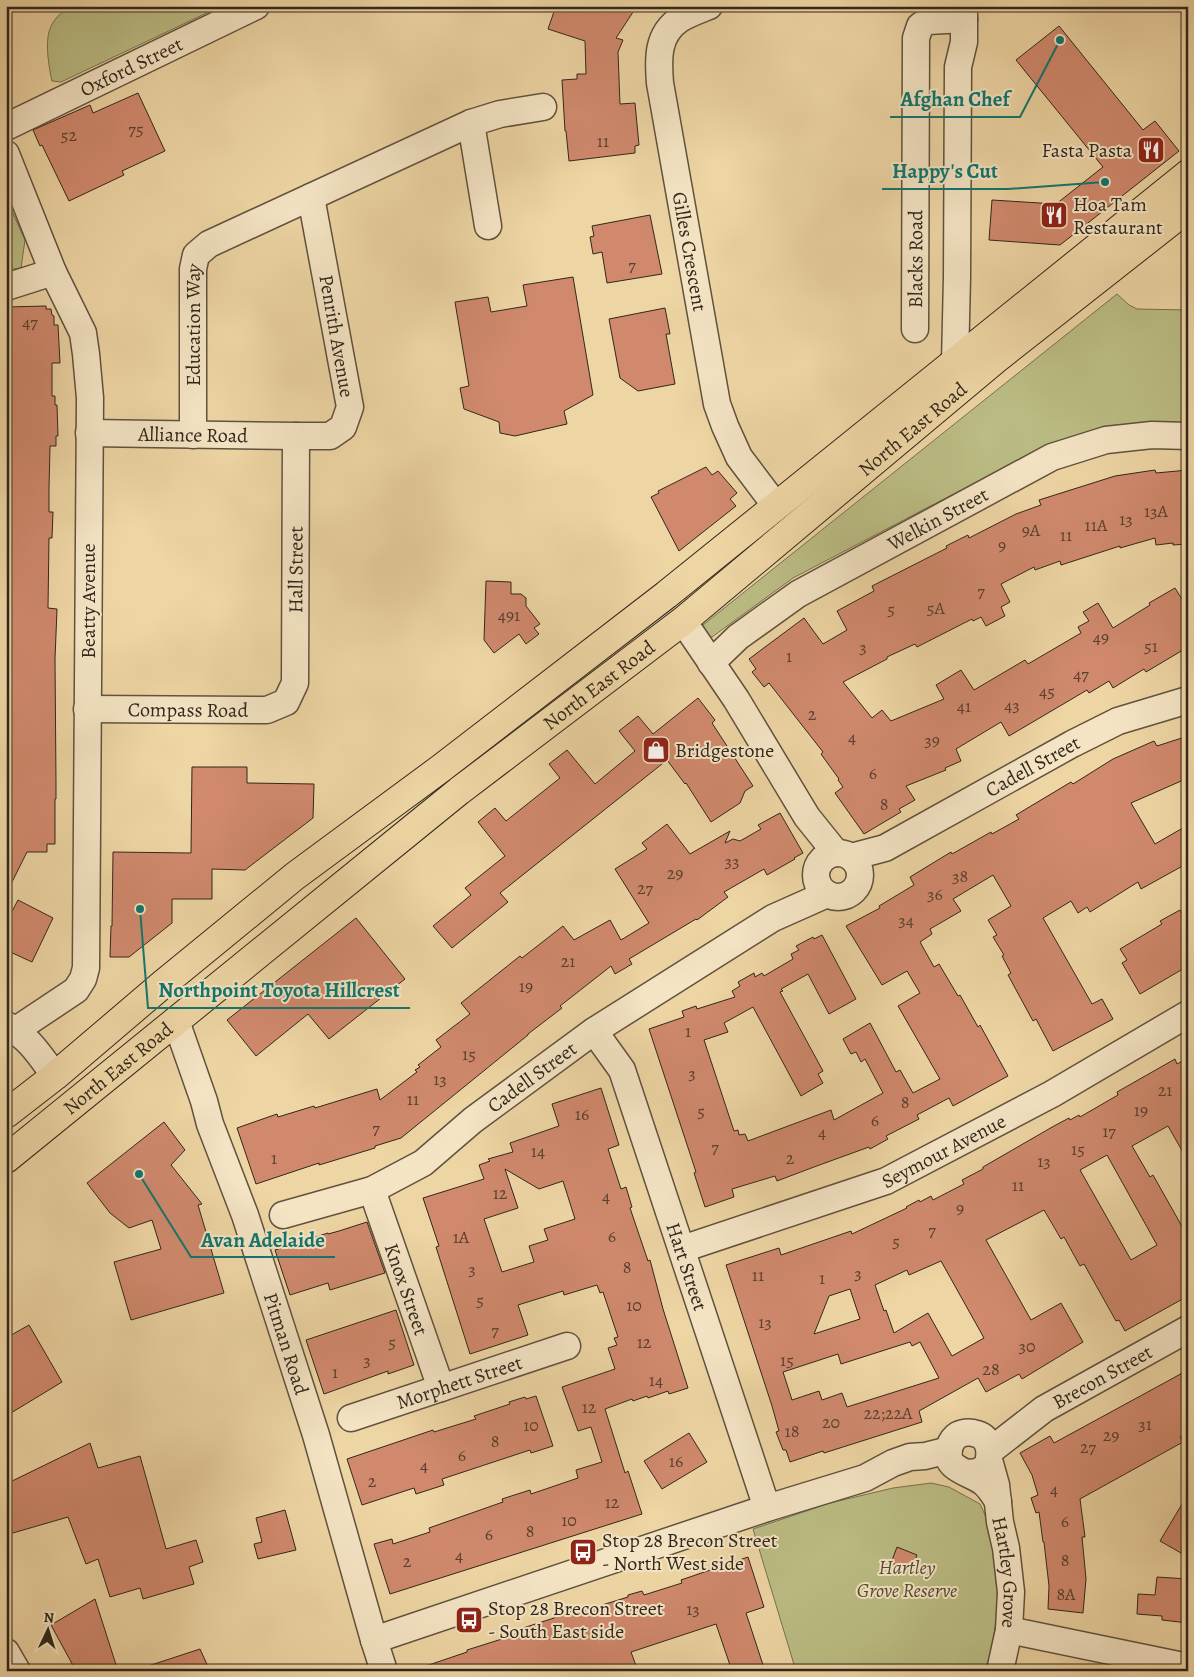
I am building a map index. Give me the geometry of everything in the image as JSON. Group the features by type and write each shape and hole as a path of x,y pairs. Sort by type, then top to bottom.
{"highway":[{"name":"North East Road","path":"6,1114 55,1076 163,984 296,876 440,769 666,595 1188,174"},
{"name":"North East Road","path":"6,1159 459,791 683,621 996,359 1188,208"},
{"path":"666,595 683,621"},
{"path":"163,984 176,1021"}],"street":[{"name":"Oxford Street","path":"6,127 256,6"},
{"name":"Gilles Crescent","path":"709,6 680,19 661,41 658,60 660,83 717,404 739,457 776,506"},
{"name":"Blacks Road","path":"915,329 916,38 920,26 928,21 930,13 964,22 958,67 955,362"},
{"name":"Education Way","path":"193,435 193,269 196,255 209,244 470,123 500,114 543,107"},
{"path":"470,123 488,226"},
{"name":"Beatty Avenue","path":"6,154 53,272 83,333 90,398 86,968 83,979 76,990 11,1028"},
{"name":"Penrith Avenue","path":"296,436 330,436 342,427 350,407 311,197"},
{"path":"6,287 53,272"},
{"name":"Alliance Road","path":"89,433 296,436"},
{"name":"Welkin Street","path":"712,663 738,637 798,594 1052,457 1106,440 1152,435 1188,436"},
{"name":"Hall Street","path":"286,702 295,683 296,436"},
{"path":"683,621 736,699 808,817 835,870"},
{"name":"Cadell Street","path":"283,1215 372,1190 423,1163 473,1120 594,1031 772,918 835,870 885,848 1072,744 1118,721 1188,700"},
{"name":"Compass Road","path":"88,709 267,710 286,702"},
{"name":"Seymour Avenue","path":"682,1249 886,1181 1052,1094 1188,1014"},
{"name":"Pitman Road","path":"176,1021 204,1101 210,1124 245,1215 313,1426 384,1671"},
{"path":"11,1028 33,1046 55,1076"},
{"name":"Hart Street","path":"594,1031 622,1070 767,1508"},
{"name":"Knox Street","path":"372,1190 441,1388"},
{"name":"Brecon Street","path":"374,1640 767,1508 865,1478 893,1463 910,1457 972,1456 1002,1423 1044,1410 1188,1329"},
{"name":"Morphett Street","path":"351,1418 567,1346"},
{"name":"Hartley Grove","path":"972,1456 996,1485 1000,1522 1010,1575 1009,1630 1000,1671"},
{"path":"1009,1630 1188,1667"},
{"path":"6,1652 17,1671"}],"green space":[{"path":"71,6 212,6 213,10 61,82 52,81 48,57 50,27 58,16"},
{"path":"6,198 25,240 21,268 6,270"},
{"path":"1117,294 1129,305 1137,309 1188,310 1188,425 1073,440 1028,455 793,578 712,637 707,637 698,629"},
{"name":"Hartley Grove Reserve","path":"931,1483 949,1487 980,1504 995,1537 1002,1591 987,1671 796,1671 753,1529 830,1503 893,1488"}],"building":[{"path":"556,6 637,6 616,38 623,40 618,52 620,104 635,103 639,145 635,146 635,153 569,161 562,80 577,79 577,74 586,74 585,41 548,29"},
{"path":"1059,26 1143,130 1155,121 1179,151 1060,245 989,240 992,200 1056,204 1103,167 1016,60"},
{"path":"138,93 165,151 122,171 124,175 69,201 33,130 90,105 93,113"},
{"path":"650,215 662,274 607,283 602,252 593,254 590,237 594,236 592,226"},
{"path":"573,277 593,395 564,411 567,424 515,436 500,433 499,422 464,409 460,388 469,386 455,302 488,297 491,312 527,306 523,285"},
{"path":"46,306 46,309 51,309 54,316 54,325 58,325 60,363 52,363 52,396 55,396 55,405 57,405 58,436 56,436 56,446 50,446 49,489 49,512 53,512 52,538 49,538 48,608 57,609 55,659 55,844 47,844 47,852 27,852 6,894 6,307"},
{"path":"665,308 670,334 666,334 675,384 638,391 620,378 609,319"},
{"path":"706,467 712,475 718,471 737,493 730,499 736,506 679,551 651,497 659,493 658,491"},
{"path":"1155,470 1156,473 1188,470 1188,544 1156,545 1155,538 1120,548 1120,546 1061,565 1060,561 1035,570 1034,567 1001,584 1010,602 1001,607 1005,616 986,626 981,617 973,621 972,619 917,647 915,644 887,657 887,659 843,682 872,718 882,710 891,721 944,699 936,685 961,670 974,690 1025,660 1028,664 1081,633 1078,627 1089,621 1083,612 1098,603 1113,628 1175,588 1188,609 1188,647 1146,672 1144,669 1113,688 1109,681 1089,693 1087,690 1009,736 1001,722 956,749 961,761 945,768 946,770 906,786 915,800 899,809 901,812 864,834 835,793 843,787 821,754 823,752 769,683 764,687 752,672 756,669 749,659 804,618 823,644 847,630 837,611 874,591 872,586 947,548 946,546 968,535 969,538 1016,514 1041,505 1039,500 1115,476"},
{"path":"486,581 511,582 511,594 521,594 526,598 526,606 540,624 534,628 539,634 526,644 519,634 494,653 484,640"},
{"path":"698,698 715,720 712,723 753,786 745,791 740,803 711,822 686,783 667,760 500,893 508,902 452,948 433,926 471,895 465,888 505,856 478,822 495,808 506,821 560,778 549,764 567,750 595,784 635,751 619,731 638,716 653,734"},
{"path":"1188,736 1188,778 1131,803 1155,844 1188,825 1188,863 1141,889 1138,882 1090,912 1087,907 1078,913 1071,901 1043,918 1092,1004 1102,999 1113,1019 1053,1051 1036,1019 1033,1021 1008,975 1011,973 1002,956 1004,955 993,937 997,935 988,920 1011,906 993,875 953,899 961,911 930,929 932,934 920,942 934,967 939,964 958,996 960,995 978,1027 980,1025 1008,1076 953,1106 949,1098 917,1115 919,1119 886,1136 888,1139 870,1149 869,1147 777,1181 775,1176 732,1189 734,1197 705,1207 694,1173 696,1172 649,1029 684,1017 682,1011 696,1006 697,1009 735,997 732,991 740,986 738,982 754,973 755,977 762,973 764,976 793,959 791,954 799,950 796,946 813,937 814,939 822,935 856,999 829,1014 808,974 781,989 783,991 780,992 823,1071 818,1074 823,1083 801,1096 753,1007 724,1023 728,1032 704,1040 734,1131 738,1130 739,1135 745,1134 748,1141 831,1110 834,1120 883,1093 865,1059 861,1062 856,1052 851,1054 843,1039 870,1023 896,1072 900,1070 913,1093 940,1079 898,1006 920,993 907,971 882,985 846,926 880,908 879,906 914,885 910,877 951,852 952,854 1019,819 1016,815 1071,782 1073,784 1113,759 1154,741 1157,746"},
{"path":"192,767 247,767 247,783 314,784 313,818 245,870 212,869 212,899 172,899 172,923 129,957 110,957 113,852 191,853"},
{"path":"780,813 803,853 767,875 764,869 724,892 728,897 697,920 629,959 632,964 615,974 611,966 401,1138 375,1146 375,1148 319,1165 319,1163 256,1184 237,1128 277,1114 278,1117 314,1106 315,1108 377,1089 380,1100 417,1072 415,1070 420,1067 418,1065 441,1047 436,1040 470,1014 461,1003 520,956 522,958 563,926 574,940 610,920 621,940 649,923 615,869 647,849 642,843 667,824 690,854 730,831 725,843 733,839 740,841 761,829 758,825"},
{"path":"18,900 53,918 32,962 6,950 6,923"},
{"path":"1180,910 1188,924 1188,966 1140,994 1122,963 1127,960 1120,949 1162,924 1160,921"},
{"path":"356,918 405,979 329,1039 308,1014 256,1056 227,1020"},
{"path":"1188,1058 1188,1161 1168,1126 1132,1146 1150,1177 1153,1175 1188,1237 1188,1296 1125,1331 1119,1320 1116,1321 1084,1264 1080,1266 1064,1237 1061,1239 1044,1210 986,1240 1031,1320 1061,1303 1083,1342 1022,1379 1019,1374 986,1392 978,1378 919,1411 922,1422 790,1462 776,1432 779,1431 772,1406 726,1265 779,1248 781,1255 851,1231 852,1234 907,1208 919,1200 920,1202 931,1196 933,1200 964,1184 962,1180 1054,1126 1069,1118 1070,1120 1079,1115 1080,1117 1118,1095 1117,1092 1175,1059 1177,1064","holes":["1107,1155 1157,1245 1131,1260 1080,1170","941,1261 984,1338 952,1356 928,1313 894,1333 875,1285 907,1270 909,1275","850,1289 860,1319 814,1334 829,1296","910,1342 912,1346 920,1342 939,1378 847,1407 842,1393 822,1400 819,1391 792,1400 783,1372 838,1354 841,1364"]},
{"path":"601,1088 619,1145 608,1149 621,1189 626,1187 632,1207 630,1208 648,1261 650,1260 688,1388 669,1394 668,1391 648,1398 647,1396 633,1401 632,1399 605,1409 625,1473 628,1471 642,1514 390,1594 374,1544 392,1539 393,1544 430,1532 429,1528 503,1502 502,1499 530,1490 531,1494 578,1478 576,1470 602,1462 591,1427 578,1431 562,1387 615,1369 608,1348 617,1345 614,1338 618,1337 603,1292 600,1293 597,1285 564,1295 563,1291 518,1305 528,1335 470,1354 436,1247 439,1246 423,1198 484,1179 479,1165 490,1161 488,1159 513,1152 510,1143 559,1126 552,1104","holes":["505,1169 539,1189 563,1181 575,1219 544,1229 548,1240 529,1246 534,1262 502,1272 484,1219 518,1208"]},
{"path":"164,1122 185,1150 171,1165 202,1204 198,1205 224,1293 131,1320 114,1262 161,1249 152,1220 129,1228 110,1213 87,1183"},
{"path":"367,1222 385,1273 330,1290 328,1283 290,1295 275,1250"},
{"path":"396,1310 414,1365 388,1374 388,1371 324,1394 306,1340"},
{"path":"29,1325 62,1382 6,1416 6,1338"},
{"path":"1188,1370 1188,1433 1180,1437 1183,1442 1080,1499 1085,1537 1082,1537 1086,1579 1083,1613 1048,1609 1049,1586 1044,1542 1039,1512 1036,1513 1031,1498 1038,1495 1032,1475 1020,1453 1050,1436 1054,1443"},
{"path":"536,1396 553,1446 531,1453 530,1450 442,1479 444,1485 416,1494 414,1488 362,1505 347,1459 433,1430 434,1432 476,1419 474,1416 510,1404 509,1402"},
{"path":"689,1433 707,1462 662,1489 644,1461"},
{"path":"90,1443 98,1468 140,1456 166,1549 196,1540 203,1562 189,1567 194,1584 143,1599 140,1588 110,1597 98,1559 86,1564 68,1517 6,1535 6,1484"},
{"path":"1188,1494 1188,1557 1160,1541"},
{"path":"285,1510 296,1550 258,1559 254,1544 262,1542 256,1518"},
{"path":"897,1547 917,1555 911,1570 891,1563"},
{"path":"748,1557 764,1607 746,1613 765,1671 732,1671 716,1624 631,1652 638,1671 611,1671 610,1666 595,1671 421,1671 420,1668 467,1652 467,1650 521,1633 520,1629 554,1618 553,1615 568,1610 568,1612 572,1611 573,1614 642,1591 644,1595 682,1583 681,1580"},
{"path":"1157,1577 1188,1579 1188,1623 1162,1620 1162,1616 1137,1614 1138,1594 1155,1595"},
{"path":"95,1599 118,1671 76,1671 51,1625"},
{"path":"200,1649 210,1671 143,1671 142,1668"}],"place":[{"name":"Afghan Chef","path":"1060,40"},
{"name":"Fasta Pasta","path":"1151,150"},
{"name":"Happy's Cut","path":"1105,182"},
{"name":"Hoa Tam Restaurant","path":"1054,215"},
{"name":"Bridgestone","path":"656,750"},
{"name":"Northpoint Toyota Hillcrest","path":"140,909"},
{"name":"Avan Adelaide","path":"139,1174"},
{"name":"Stop 28 Brecon Street - North West side","path":"583,1552"},
{"name":"Stop 28 Brecon Street - South East side","path":"469,1620"}]}
